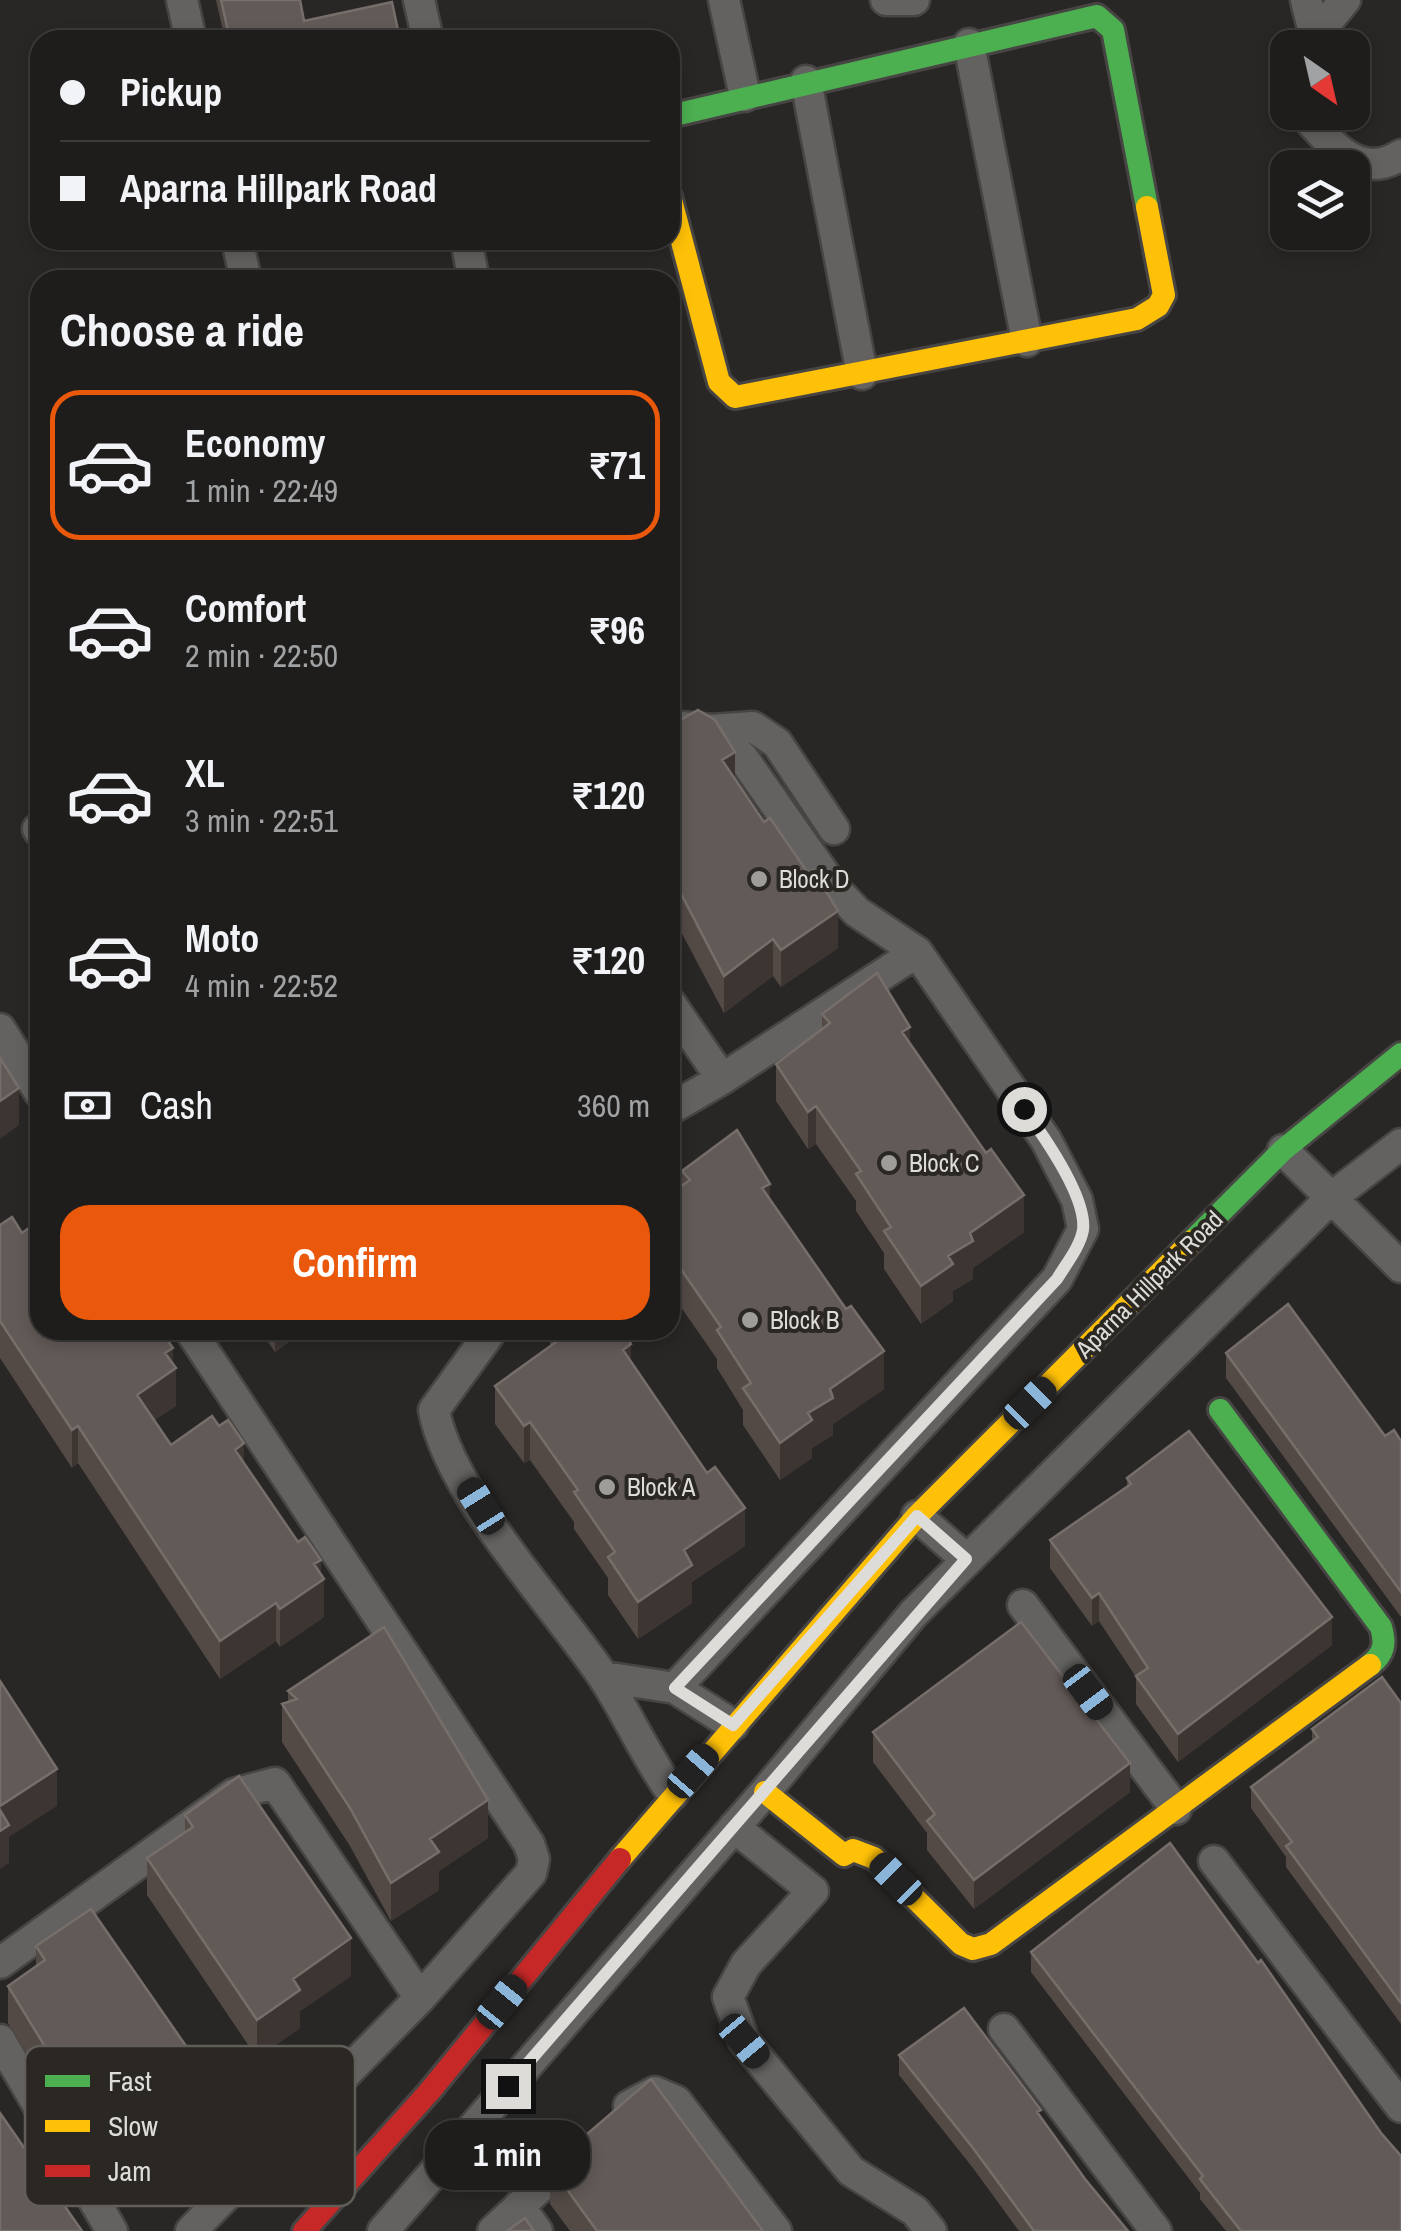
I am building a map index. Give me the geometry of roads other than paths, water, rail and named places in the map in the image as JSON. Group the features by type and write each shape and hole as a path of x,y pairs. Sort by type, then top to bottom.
{"street":[{"path":"182,0 189,30"},
{"path":"419,0 426,30"},
{"path":"724,0 745,96"},
{"path":"886,0 914,0"},
{"path":"1306,0 1314,30"},
{"path":"1324,30 1344,0"},
{"path":"680,113 1097,16 1114,30 1165,283 1158,306 1137,319 745,398 725,392 680,232"},
{"path":"970,44 1026,341"},
{"path":"806,82 862,374"},
{"path":"1320,130 1350,160 1362,166 1383,165 1401,155"},
{"path":"680,727 712,730 753,727 777,742 834,828"},
{"path":"675,1688 1057,1279 1083,1228 1078,1200 1046,1140 917,952 857,912 834,888 743,758 712,730"},
{"path":"680,1104 917,952"},
{"path":"680,1017 722,1078"},
{"path":"0,1030 30,1077"},
{"name":"Aparna Hillpark Road","path":"355,2179 673,1794 917,1516 1283,1150 1401,1054"},
{"path":"383,2231 765,1792 913,1614 1331,1198 1401,1144"},
{"path":"1283,1150 1401,1267"},
{"path":"197,1340 529,1844 534,1859 531,1873 420,1998 355,2064"},
{"path":"485,1340 434,1410 440,1441 502,1539 604,1678 646,1758 673,1794"},
{"path":"765,1792 844,1856 853,1850 874,1858 961,1944 974,1949 991,1944 1380,1657 1386,1640 1381,1627 1220,1410"},
{"path":"917,1516 966,1559"},
{"path":"1023,1605 1176,1810"},
{"path":"604,1678 675,1688 733,1725"},
{"path":"0,1963 234,1794 275,1783 420,1998"},
{"path":"734,1826 813,1890 746,1964 728,1997 744,2041 851,2170 915,2211 930,2231"},
{"path":"1214,1861 1401,2107"},
{"path":"1004,2029 1156,2231"},
{"path":"0,2040 25,2083"},
{"path":"494,2231 632,2103 655,2092 676,2101 776,2231"},
{"path":"97,2206 112,2231"},
{"path":"191,2231 216,2206"},
{"name":"Aparna Hillpark Road","path":"315,2227 333,2206"},
{"path":"518,2206 537,2231"}],"place":[{"name":"Block D","path":"759,879"},
{"name":"Block C","path":"889,1163"},
{"name":"Block B","path":"750,1320"},
{"name":"Block A","path":"607,1487"}]}
